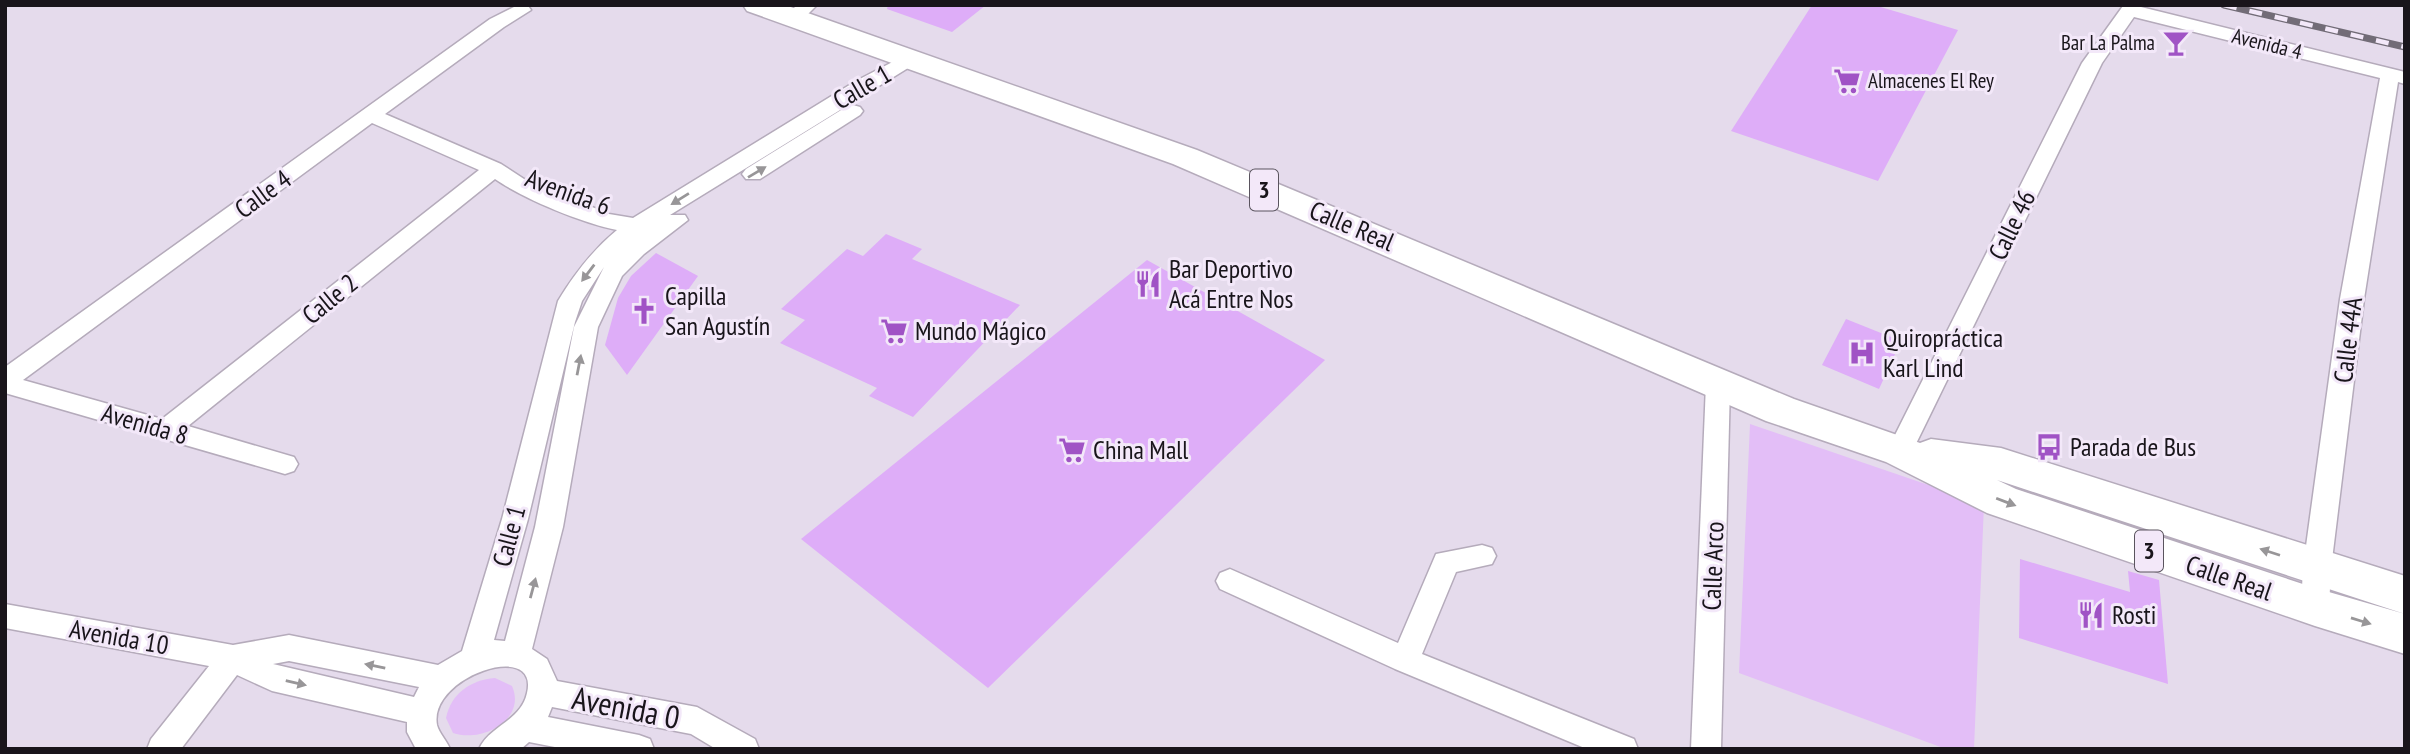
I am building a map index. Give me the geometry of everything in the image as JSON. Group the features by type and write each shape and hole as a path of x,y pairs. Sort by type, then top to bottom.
{"main road":[{"name":"Calle Real","path":"757,5 801,11 911,60 1197,162 1780,410 1900,451 2002,501 2316,588 2405,595"},
{"name":"Calle Real","path":"2316,588 2405,634"}],"street":[{"name":"Avenida 4","path":"2131,7 2398,76"},
{"name":"Calle 46","path":"1900,451 2092,63 2131,7"},
{"name":"Calle 4","path":"5,382 497,23 522,10"},
{"name":"Calle 1","path":"474,658 515,519 570,302 585,275 606,251 806,132 880,93 911,60"},
{"name":"Calle 44A","path":"2316,588 2352,299 2398,76"},
{"name":"Avenida 6","path":"372,115 494,169 516,184 604,220 645,230"},
{"name":"Calle 2","path":"166,429 494,169"},
{"name":"Calle 1","path":"516,654 549,527 586,327 613,272 645,230"},
{"name":"Avenida 8","path":"5,382 285,464"},
{"name":"Calle Arco","path":"1706,749 1718,384"},
{"path":"543,402 573,397"},
{"path":"1405,660 1446,562 1482,556"},
{"path":"1230,581 1405,660 1623,749"},
{"name":"Avenida 10","path":"5,616 233,658 272,678 422,712"},
{"name":"Avenida 10","path":"233,658 289,648 442,680"},
{"path":"433,748 421,725 422,712 433,690 442,680 474,658 489,654 516,654 529,659 538,668 543,679 543,692 537,710 525,727 494,749"},
{"path":"162,749 233,658"},
{"name":"Avenida 0","path":"543,692 697,721 744,749"},
{"name":"Avenida 0","path":"525,727 639,749"}],"shaded area":[{"path":"1750,424 1984,504 1974,749 1946,749 1739,673"},
{"path":"495,678 512,686 515,698 513,709 507,718 499,726 476,735 453,733 446,718 452,701 470,685"}],"building":[{"path":"888,5 986,5 952,32 887,9"},
{"name":"Almacenes El Rey","path":"1812,5 1874,5 1958,30 1878,181 1731,131"},
{"name":"Mundo Mágico","path":"886,234 922,249 912,259 1020,305 913,417 869,396 877,388 780,343 805,320 781,309 847,249 863,256"},
{"name":"Capilla San Agustín","path":"656,253 698,276 627,375 605,345 618,298 631,276"},
{"name":"China Mall","path":"1147,260 1325,360 988,688 801,539"},
{"name":"Quiropráctica Karl Lind","path":"1846,319 1901,341 1879,389 1822,365"},
{"name":"Rosti","path":"2020,559 2130,592 2128,571 2159,580 2168,684 2019,638"}],"railway":[{"path":"2224,5 2405,47"}],"place":[{"name":"Bar La Palma","path":"2176,43"},
{"name":"Almacenes El Rey","path":"1847,81"},
{"name":"Bar Deportivo Acá Entre Nos","path":"1148,284"},
{"name":"Capilla San Agustín","path":"644,311"},
{"name":"Mundo Mágico","path":"894,331"},
{"name":"Quiropráctica Karl Lind","path":"1862,353"},
{"name":"Parada de Bus","path":"2049,447"},
{"name":"China Mall","path":"1072,450"},
{"name":"Rosti","path":"2091,615"}]}
